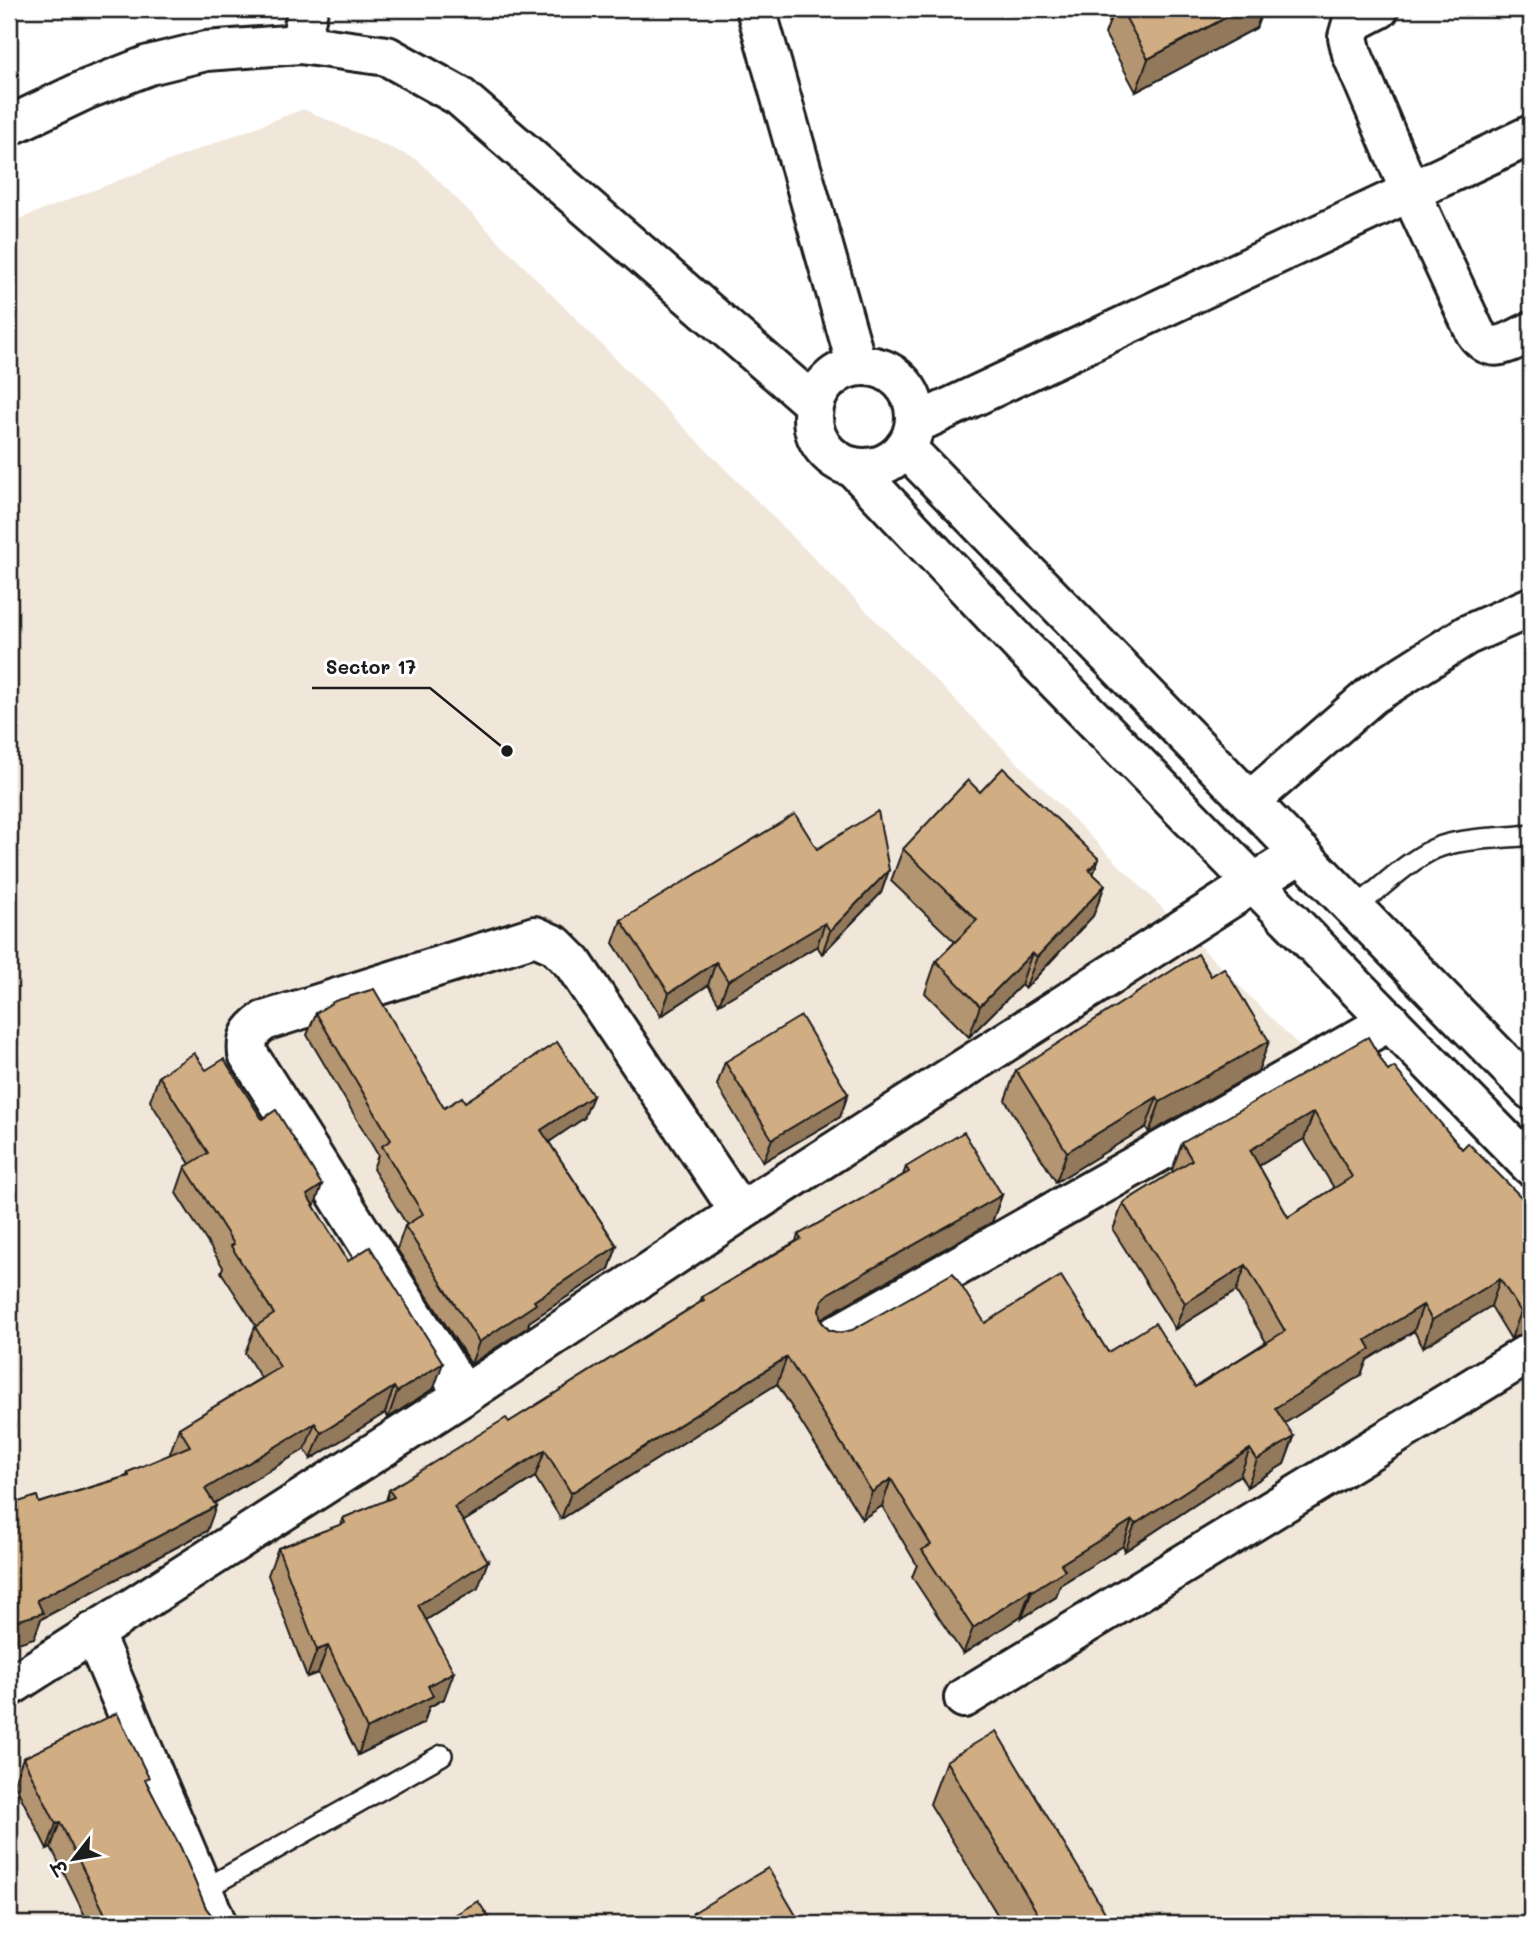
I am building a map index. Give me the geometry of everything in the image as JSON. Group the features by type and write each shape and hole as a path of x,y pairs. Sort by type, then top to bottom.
{"street":[{"path":"1379,9 1352,23 1348,37 1352,54 1410,191 1475,332 1482,343 1491,347 1503,345 1531,332"},
{"path":"761,11 857,366"},
{"path":"9,126 85,90 149,65 304,26 387,57 459,96 814,404"},
{"path":"910,436 1410,191 1531,135"},
{"path":"872,366 900,380 909,393 915,409 910,436 895,458 882,465 853,467 838,461 825,451 813,421 814,404 820,390 830,378 842,370 872,366"},
{"path":"910,436 1250,801 1531,1090"},
{"path":"853,467 1022,646 1531,1166"},
{"path":"1250,801 1372,695 1467,635 1531,607"},
{"path":"9,1687 464,1395 740,1212 1301,853"},
{"path":"464,1395 248,1054 247,1041 251,1031 264,1021 535,936 555,945 573,963 740,1212"},
{"path":"831,1338 1390,1021"},
{"path":"964,1698 1531,1352"},
{"path":"93,1632 217,1924"}],"lane":[{"path":"1355,908 1435,848 1474,840 1531,835"},
{"path":"203,1889 442,1755"}],"shaded area":[{"path":"303,109 418,160 1531,1279 1531,1924 9,1924 9,223"}],"building":[{"path":"1121,9 1242,9 1148,59"},
{"path":"1003,768 1099,859 1089,870 1105,885 1037,957 1032,953 980,1006 936,961 977,920 903,849 968,780 980,792"},
{"path":"878,811 889,870 830,931 825,923 728,981 716,962 669,993 621,920 795,814 817,849"},
{"path":"1198,954 1211,976 1224,968 1269,1041 1160,1102 1157,1097 1067,1152 1016,1070"},
{"path":"374,989 444,1108 462,1097 465,1102 557,1042 593,1096 541,1130 617,1246 534,1301 536,1304 479,1342 405,1226 423,1214 382,1146 391,1140 316,1013 335,1001"},
{"path":"801,1016 848,1094 772,1139 725,1062"},
{"path":"1368,1037 1388,1071 1394,1067 1462,1149 1468,1143 1531,1207 1531,1307 1521,1312 1500,1279 1432,1320 1423,1305 1366,1340 1371,1349 1275,1408 1294,1437 1257,1460 1250,1449 1135,1524 1132,1520 1061,1564 1065,1570 973,1628 922,1550 931,1545 891,1479 872,1492 787,1357 571,1493 545,1450 454,1507 488,1561 418,1605 454,1672 428,1686 433,1696 367,1729 328,1646 317,1650 278,1548 345,1523 343,1518 394,1497 389,1490 506,1418 509,1422 704,1300 702,1297 801,1239 798,1235 909,1172 906,1167 964,1132 1002,1195 829,1293 822,1300 819,1310 821,1321 829,1330 840,1333 852,1330 953,1273 985,1323 1061,1276 1108,1352 1155,1323 1195,1387 1285,1331 1246,1265 1185,1303 1123,1203 1192,1160 1182,1143","holes":["1314,1112 1352,1177 1288,1217 1250,1150"]},
{"path":"194,1053 206,1070 224,1059 262,1119 276,1110 322,1185 307,1195 348,1261 370,1247 443,1363 397,1392 394,1387 321,1433 315,1423 205,1489 216,1506 37,1600 43,1613 9,1623 9,1505 37,1496 39,1503 129,1476 128,1472 190,1446 179,1428 280,1367 255,1327 274,1314 185,1167 208,1153 159,1076"},
{"path":"117,1713 149,1778 145,1780 181,1848 206,1908 213,1917 225,1924 105,1924 101,1916 105,1914 60,1822 56,1824 23,1758"},
{"path":"996,1731 1112,1924 1044,1924 946,1761"},
{"path":"9,1867 15,1894 9,1895"},
{"path":"768,1868 801,1924 700,1924 693,1913"},
{"path":"478,1901 493,1924 440,1924"}],"place":[{"name":"Sector 17","path":"507,751"}]}
